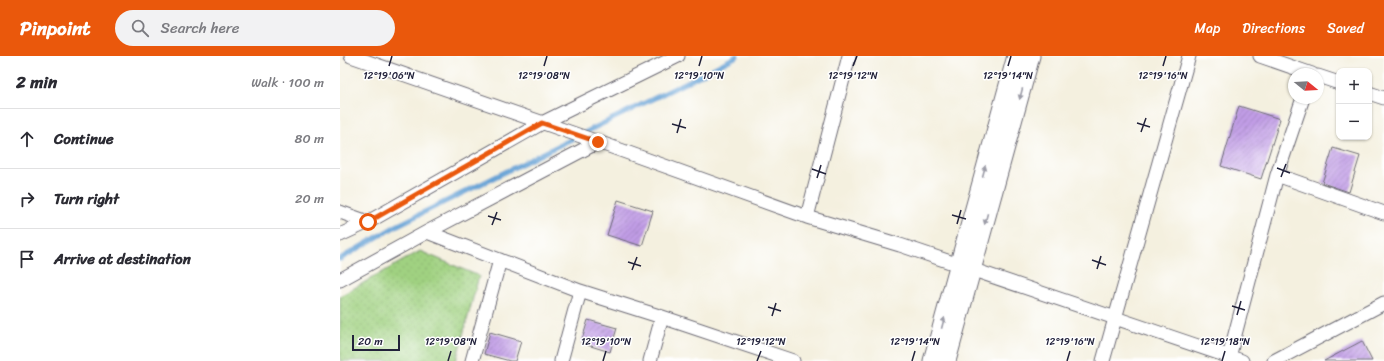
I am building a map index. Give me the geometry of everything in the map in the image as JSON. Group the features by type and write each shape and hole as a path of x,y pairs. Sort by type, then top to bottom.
{"street":[{"path":"351,56 807,217 900,245 1115,317 1233,360 1277,175 1301,104"},
{"path":"340,235 368,222 542,123 678,56"},
{"path":"807,217 849,56"},
{"path":"947,361 965,267 1016,56"},
{"path":"932,361 965,267 1031,56"},
{"path":"1103,361 1189,56"},
{"path":"1260,56 1294,68"},
{"path":"1324,78 1336,82"},
{"path":"1372,94 1384,98"},
{"path":"340,280 427,232 598,142"},
{"path":"1277,175 1384,213"},
{"path":"340,212 368,222"},
{"path":"427,232 580,291 662,316 774,358 793,361"},
{"path":"472,361 500,260"},
{"path":"561,361 580,291"},
{"path":"1274,361 1384,303"},
{"path":"650,361 662,316"}],"green space":[{"path":"420,251 479,276 456,361 340,361 340,296"}],"building":[{"path":"1239,106 1280,119 1261,179 1221,166"},
{"path":"1333,148 1360,156 1349,192 1322,183"},
{"path":"618,200 653,211 642,246 607,235"},
{"path":"588,320 617,328 610,352 581,343"},
{"path":"490,332 521,341 515,361 484,354"},
{"path":"1362,341 1372,361 1324,361"}],"waterway":[{"path":"340,259 396,226 737,56"}],"route":[{"path":"368,222 542,123 598,142"}]}
